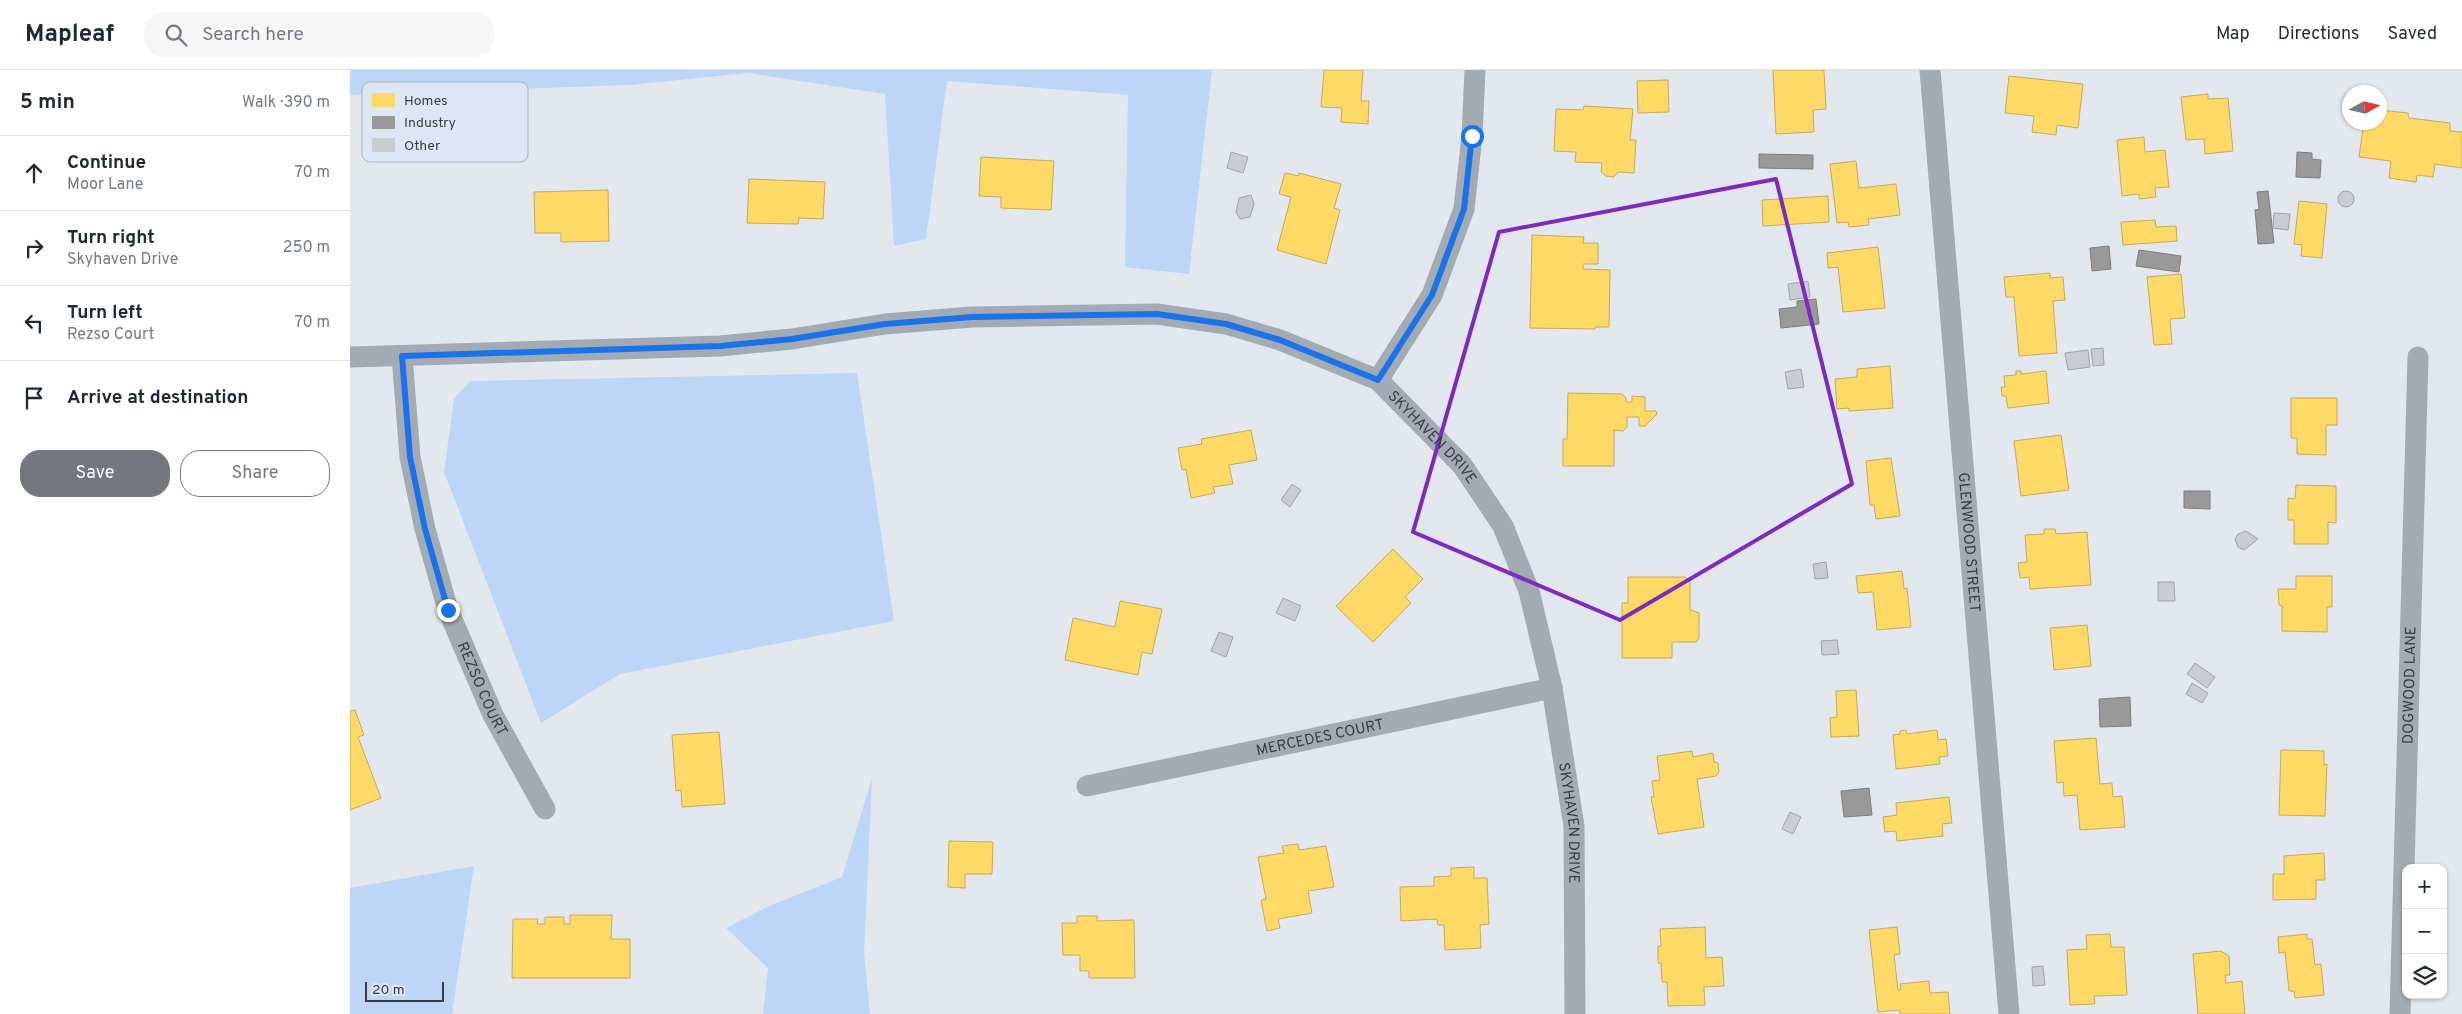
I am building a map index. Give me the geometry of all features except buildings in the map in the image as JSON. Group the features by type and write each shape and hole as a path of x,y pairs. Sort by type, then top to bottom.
{"street":[{"path":"1378,380 1432,295 1464,209 1472,136 1475,70"},
{"name":"GLENWOOD STREET","path":"1930,70 2010,1014"},
{"name":"SKYHAVEN DRIVE","path":"350,357 720,346 792,339 885,324 972,317 1157,314 1226,324 1280,340 1378,380 1462,465 1503,526 1529,591 1552,688 1574,826 1575,1014"},
{"name":"REZSO COURT","path":"402,356 410,457 425,529 448,610 492,715 545,809"},
{"name":"DOGWOOD LANE","path":"2400,1014 2418,357"},
{"name":"MERCEDES COURT","path":"1087,786 1552,688"}],"highlighted area":[{"path":"1776,179 1852,484 1620,620 1413,532 1499,232"}],"shaded area":[{"path":"350,70 1212,70 1189,274 1125,267 1128,95 947,81 926,239 894,246 885,94 748,73 630,85 528,89 528,82 362,82 362,95 350,95"},
{"path":"857,373 894,621 620,674 541,723 444,472 454,399 470,381"},
{"path":"872,778 864,953 870,1014 763,1014 768,968 726,928 769,906 842,877"},
{"path":"474,866 452,1014 350,1014 350,888"}],"route":[{"path":"448,610 425,529 410,457 402,356 720,346 792,339 885,324 972,317 1157,314 1226,324 1280,340 1378,380 1432,295 1464,209 1472,136"}]}
